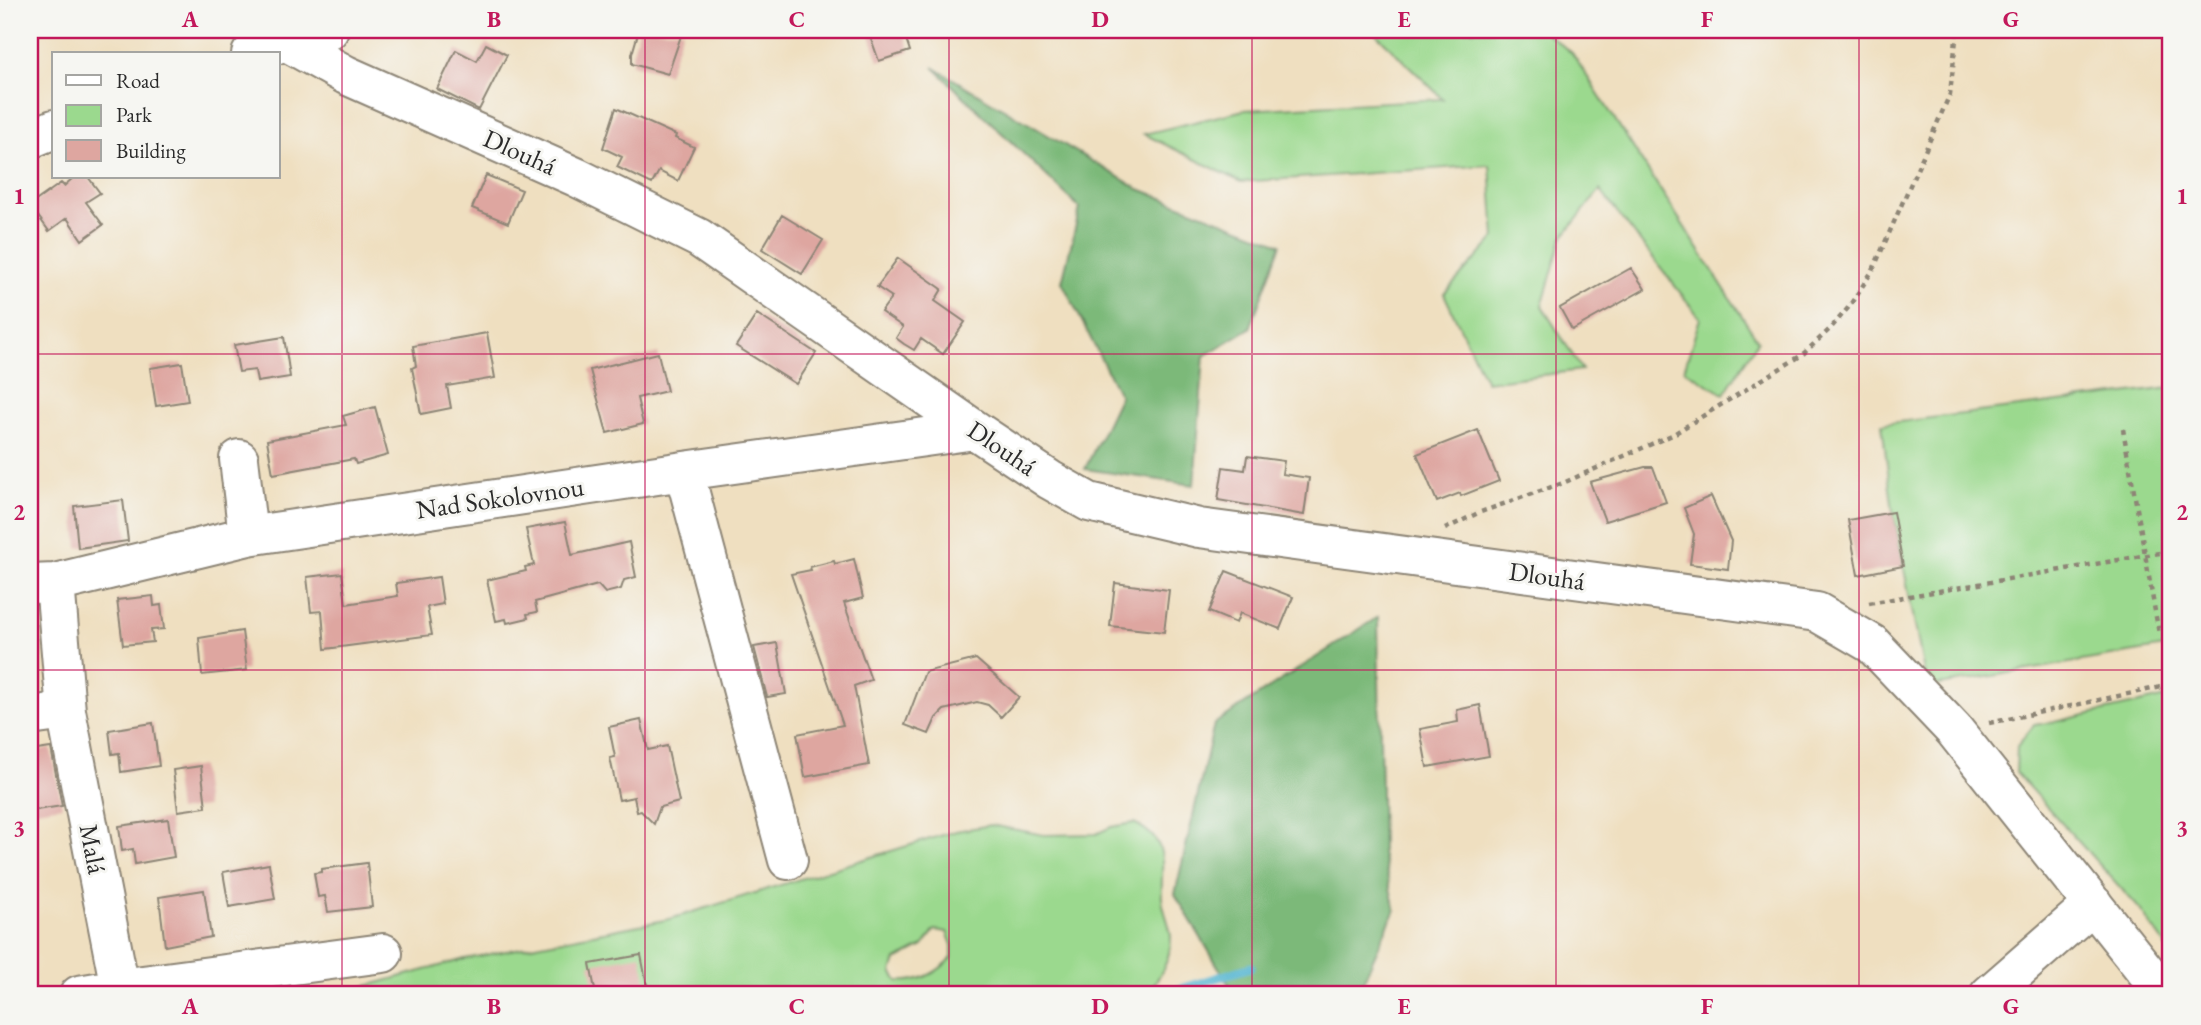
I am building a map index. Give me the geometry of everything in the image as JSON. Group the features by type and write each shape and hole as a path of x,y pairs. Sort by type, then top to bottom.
{"street":[{"path":"272,42 328,30"},
{"name":"Dlouhá","path":"272,42 576,177 699,238 975,430 1050,480 1089,502 1199,528 1817,612 1872,644 1954,730"},
{"path":"30,139 52,130"},
{"name":"Nad Sokolovnou","path":"42,584 248,536 975,430"},
{"path":"239,459 248,536"},
{"path":"684,471 788,860"},
{"name":"Malá","path":"42,584 48,713 120,988"},
{"path":"1954,730 2165,995"},
{"path":"1989,995 2093,904"},
{"path":"79,995 383,953"}],"path":[{"path":"1441,531 1478,513 1563,483 1672,435 1802,355 1830,329 1848,308 1873,270 1950,94 1957,30"},
{"path":"2123,429 2159,634"},
{"path":"1909,595 2171,551"},
{"path":"1954,730 2171,685"}],"green space":[{"path":"1372,30 1542,30 1572,53 1758,341 1724,394 1684,370 1700,318 1600,190 1562,238 1542,306 1582,370 1486,382 1444,294 1495,238 1490,165 1241,182 1144,134 1244,110 1443,99"},
{"path":"933,67 1139,189 1281,244 1250,328 1204,356 1194,485 1085,469 1120,396 1062,282 1080,208"},
{"path":"2171,388 2171,646 1927,687 1893,512 1882,424"},
{"path":"1378,617 1382,853 1395,910 1357,995 1235,995 1175,894 1214,724"},
{"path":"2171,696 2171,954 2139,908 2016,773 2017,746 2034,725"},
{"path":"1134,823 1154,838 1162,855 1162,898 1171,936 1170,945 1164,968 1145,995 334,995 465,959 670,919 956,831 991,825 1044,835 1096,834 1111,827","holes":["935,930 947,932 952,945 952,958 927,976 898,981 892,972 896,960 923,946"]}],"building":[{"path":"639,30 683,30 668,74 632,64"},
{"path":"868,30 903,30 910,51 879,61"},
{"path":"486,44 507,55 479,110 437,89 456,50 477,61"},
{"path":"616,108 676,135 675,138 694,147 678,181 659,171 652,184 617,167 622,157 603,148"},
{"path":"486,175 522,190 508,223 472,208"},
{"path":"73,178 89,178 100,193 86,202 103,225 82,240 67,218 49,231 30,205 61,183 64,186"},
{"path":"782,215 823,240 802,274 762,249"},
{"path":"898,258 942,289 935,301 965,322 943,354 921,339 914,350 904,344 896,338 903,327 881,312 892,297 877,287"},
{"path":"1631,268 1645,289 1572,330 1560,308"},
{"path":"757,314 816,353 796,384 736,346"},
{"path":"487,333 495,378 447,386 451,408 421,414 412,368 416,366 413,346"},
{"path":"284,337 290,377 257,382 255,370 239,372 234,345"},
{"path":"658,353 667,391 637,398 643,424 607,433 590,370"},
{"path":"182,363 188,401 156,406 150,368"},
{"path":"375,407 388,455 356,464 354,459 273,474 267,440 346,425 343,416"},
{"path":"1478,430 1499,481 1437,502 1417,454"},
{"path":"1247,456 1284,461 1282,474 1309,478 1304,515 1218,500 1223,467 1245,470"},
{"path":"1653,467 1666,502 1605,521 1590,482"},
{"path":"1711,496 1731,541 1728,569 1690,564 1694,534 1684,508"},
{"path":"123,500 128,541 78,548 74,506"},
{"path":"1893,512 1903,566 1858,575 1848,520"},
{"path":"565,522 572,555 629,542 636,577 624,580 621,589 605,593 598,585 535,602 537,612 527,614 528,618 507,623 506,619 496,621 487,580 526,571 525,567 534,565 526,529"},
{"path":"854,559 863,598 844,603 871,680 854,686 869,765 805,777 797,734 843,725 791,574 834,561 835,564"},
{"path":"1226,571 1293,597 1280,629 1240,613 1236,623 1209,612"},
{"path":"342,573 346,604 398,596 396,583 439,577 443,604 427,607 432,635 325,649 322,611 311,612 307,577"},
{"path":"1115,583 1169,590 1164,632 1110,626"},
{"path":"153,596 154,606 161,605 164,629 151,630 153,642 123,645 117,600"},
{"path":"242,631 247,670 202,675 199,638"},
{"path":"777,643 786,694 767,697 754,647"},
{"path":"976,659 1019,697 1001,717 988,705 977,702 944,710 936,718 929,734 905,725 925,672"},
{"path":"1480,705 1489,756 1427,767 1420,729 1458,722 1457,710"},
{"path":"641,720 648,750 667,746 679,802 660,807 654,824 641,811 637,812 634,797 619,800 610,758 615,757 609,727"},
{"path":"153,723 159,766 121,772 119,753 112,754 109,730"},
{"path":"51,748 62,806 30,811 30,751"},
{"path":"201,766 206,807 178,811 173,770"},
{"path":"168,819 174,857 135,864 133,849 122,851 119,826"},
{"path":"367,863 372,907 328,912 325,896 318,897 314,873 322,872 322,869"},
{"path":"269,864 275,899 229,907 223,872"},
{"path":"204,890 211,937 165,946 159,897"},
{"path":"641,955 649,995 596,995 590,964"}],"waterway":[{"path":"1162,995 1251,967"}]}
